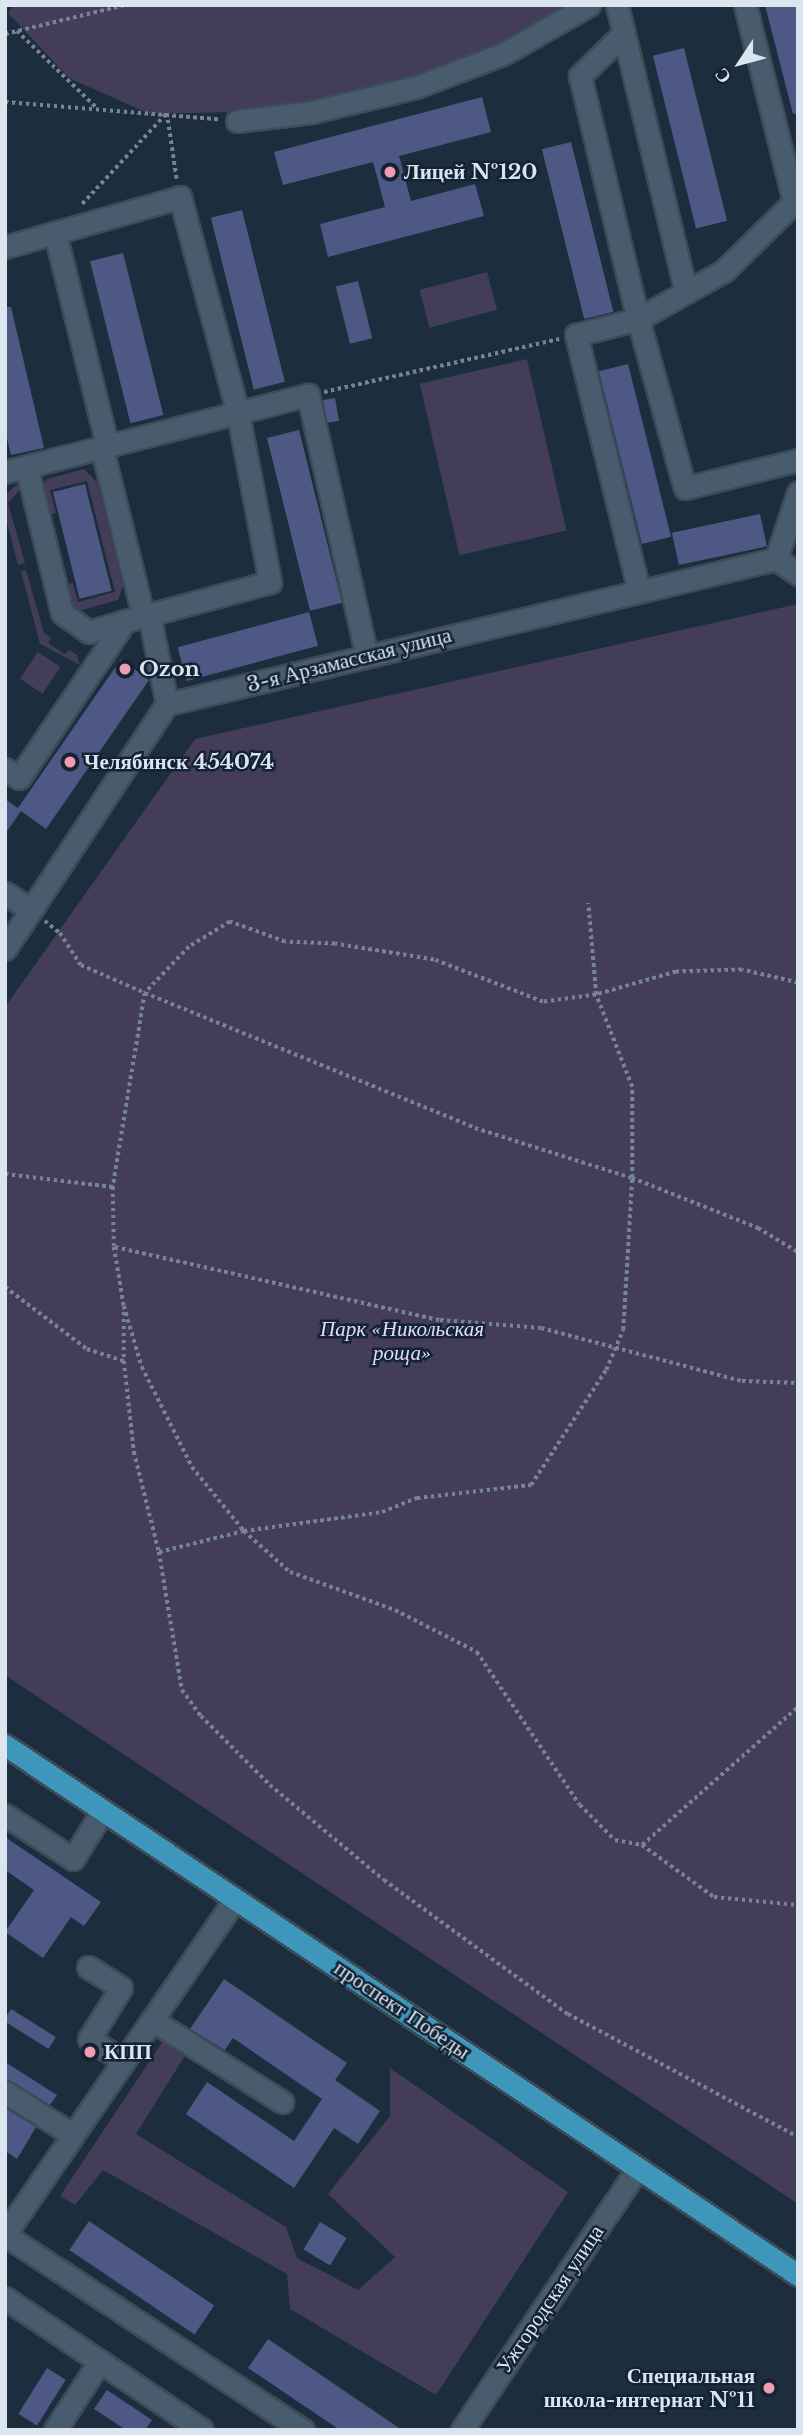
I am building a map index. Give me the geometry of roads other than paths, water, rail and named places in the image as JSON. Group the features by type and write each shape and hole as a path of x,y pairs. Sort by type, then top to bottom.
{"main road":[{"name":"проспект Победы","path":"5,1745 798,2275"}],"street":[{"path":"237,121 312,112 416,87 503,54 590,5"},
{"path":"617,5 686,292"},
{"path":"639,591 576,335 638,320 724,271 795,198 745,5"},
{"path":"624,33 580,76 638,320 685,488 798,460"},
{"path":"5,247 180,197 238,414 271,582 139,616 89,632 62,613 27,469"},
{"path":"5,949 167,704 139,616 105,449 55,233"},
{"path":"5,472 27,469 308,396 367,656"},
{"path":"798,493 776,559 798,574"},
{"name":"3-я Арзамасская улица","path":"167,704 776,559"},
{"path":"5,769 19,778 139,616"},
{"path":"5,893 31,910"},
{"path":"5,1815 73,1859 103,1810"},
{"path":"235,1899 5,2234 303,2430"},
{"path":"88,1967 121,1988 89,2039 124,2061"},
{"path":"152,2020 282,2102"},
{"path":"5,2092 73,2135"},
{"name":"Ужгородская улица","path":"462,2430 638,2168"},
{"path":"5,2298 202,2430"},
{"path":"55,2430 100,2361"}],"place":[{"name":"Лицей №120","path":"390,172"},
{"name":"Ozon","path":"125,669"},
{"name":"Челябинск 454074","path":"70,762"},
{"name":"КПП","path":"90,2052"},
{"name":"Специальная школа-интернат №11","path":"769,2388"}],"park label":[{"name":"Парк «Никольская роща»","path":"402,1341"}]}
